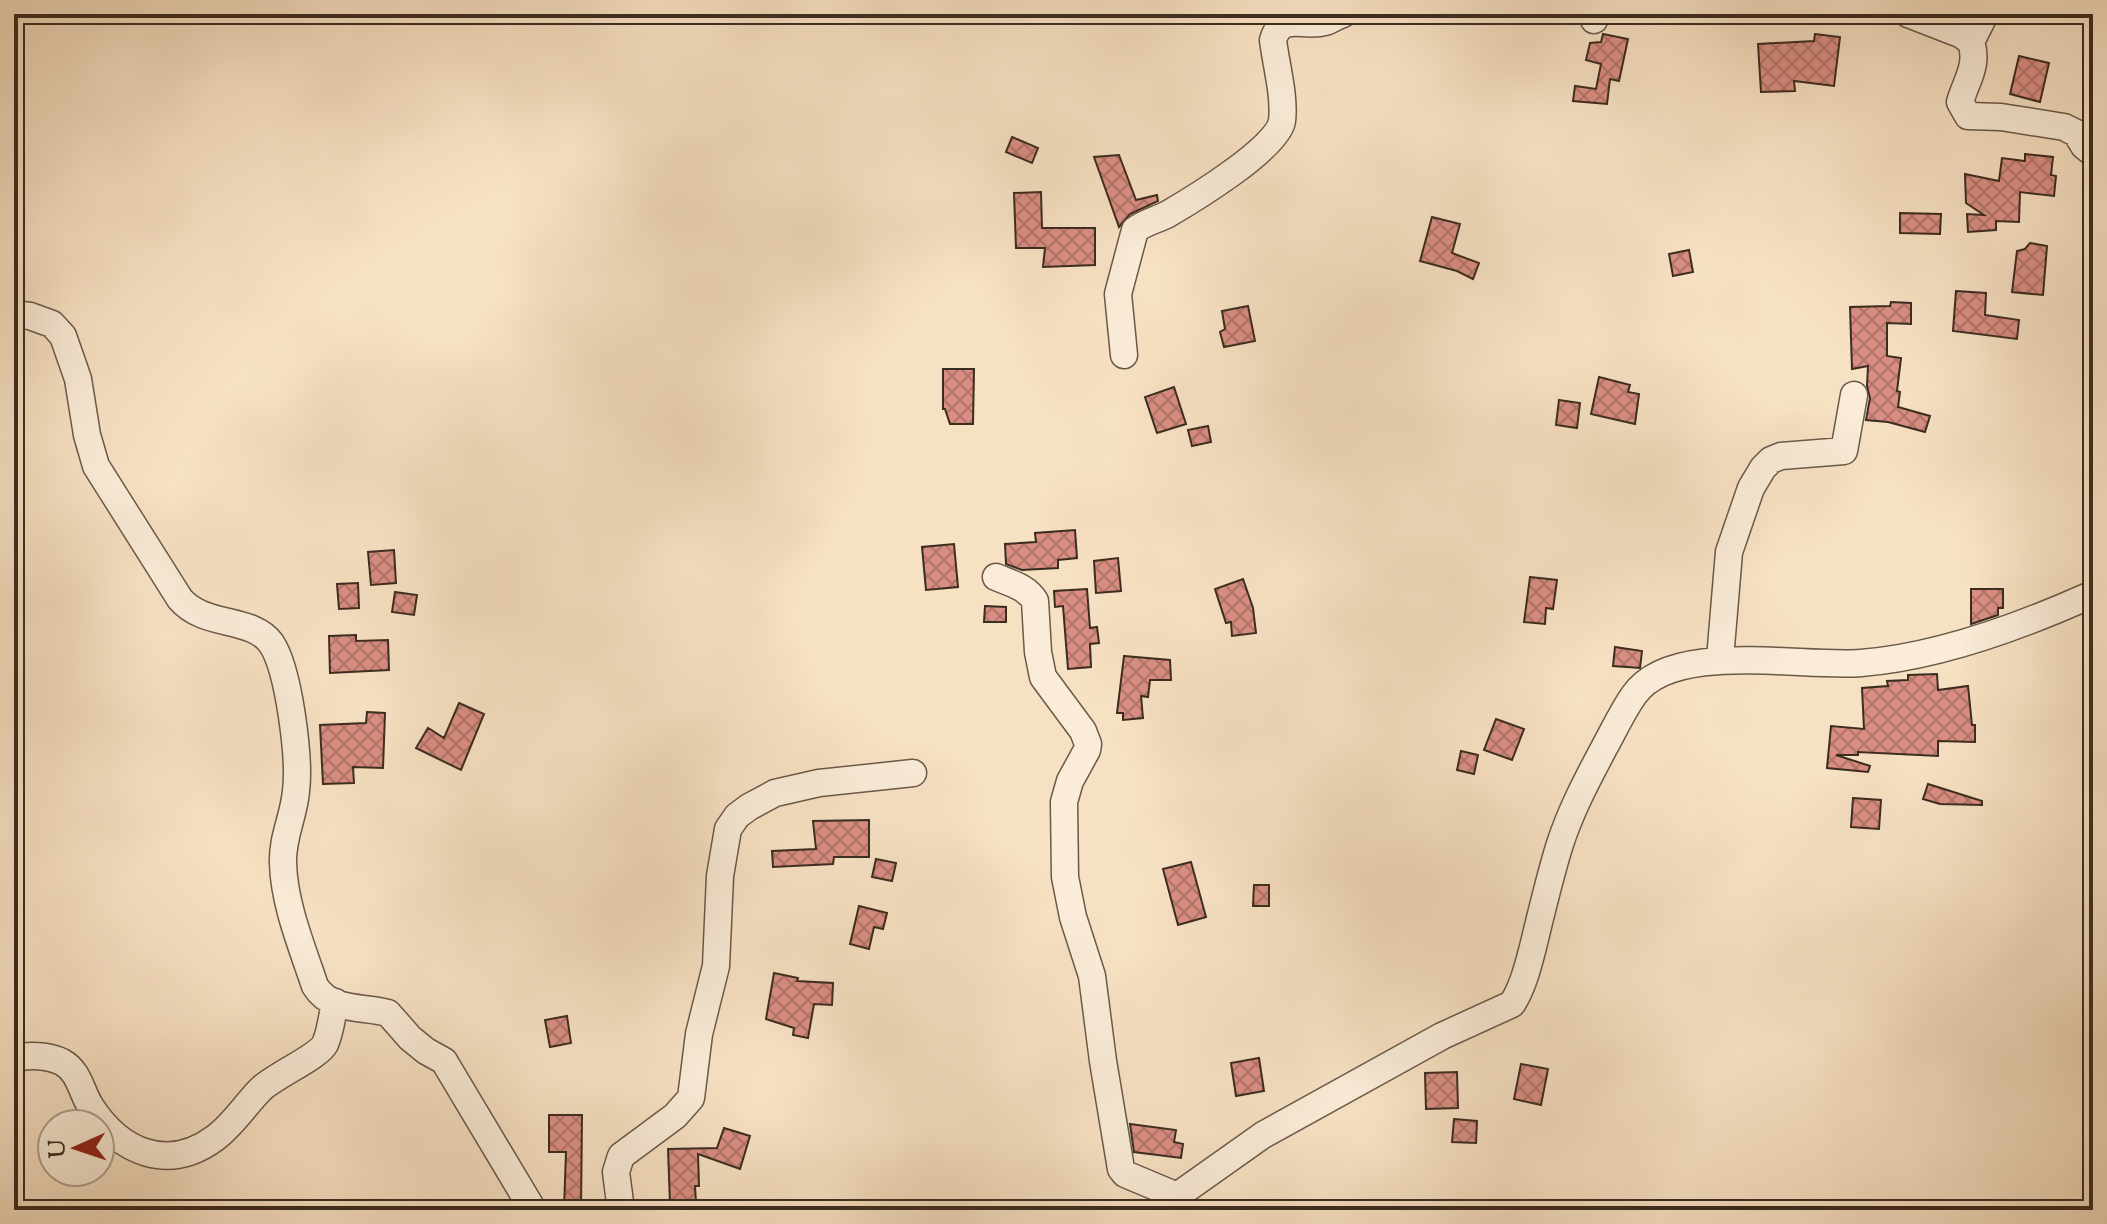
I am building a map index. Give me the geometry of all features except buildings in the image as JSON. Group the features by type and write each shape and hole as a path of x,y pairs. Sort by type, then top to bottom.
{"street":[{"path":"1124,355 1118,294 1135,230 1171,212 1232,174 1278,132 1282,115 1273,40 1276,29 1284,24 1325,22 1343,14"},
{"path":"1908,14 1962,35 1971,42"},
{"path":"1985,14 1971,42 1974,61 1971,79 1960,102 1968,116 2001,117 2064,127 2076,133 2093,153"},
{"path":"14,314 52,324 63,336 78,379 87,435 96,466 180,599 189,610 202,617 259,632 277,654 290,706 297,779 283,840 286,890 315,986 320,994 335,1002 366,1012 388,1013 410,1038 444,1061 533,1210"},
{"path":"1720,659 1729,552 1751,488 1763,468 1781,456 1844,451 1854,395"},
{"path":"996,577 1018,586 1035,601 1043,677 1083,731 1088,744 1070,781 1064,802 1065,877 1073,917 1092,976 1121,1169 1166,1202 1263,1135 1452,1031 1512,1004 1527,970 1568,820 1615,725 1634,695 1649,679 1672,670 1720,659 1836,664 1910,656 1962,644 2092,595"},
{"path":"621,1210 616,1172 621,1156 675,1116 691,1098 699,1034 716,966 720,876 728,829 737,816 775,793 819,783 913,773"},
{"path":"14,1058 46,1057 63,1062 75,1073 100,1120 136,1151 157,1156 188,1153 215,1138 271,1080 324,1046 335,1002"}]}
